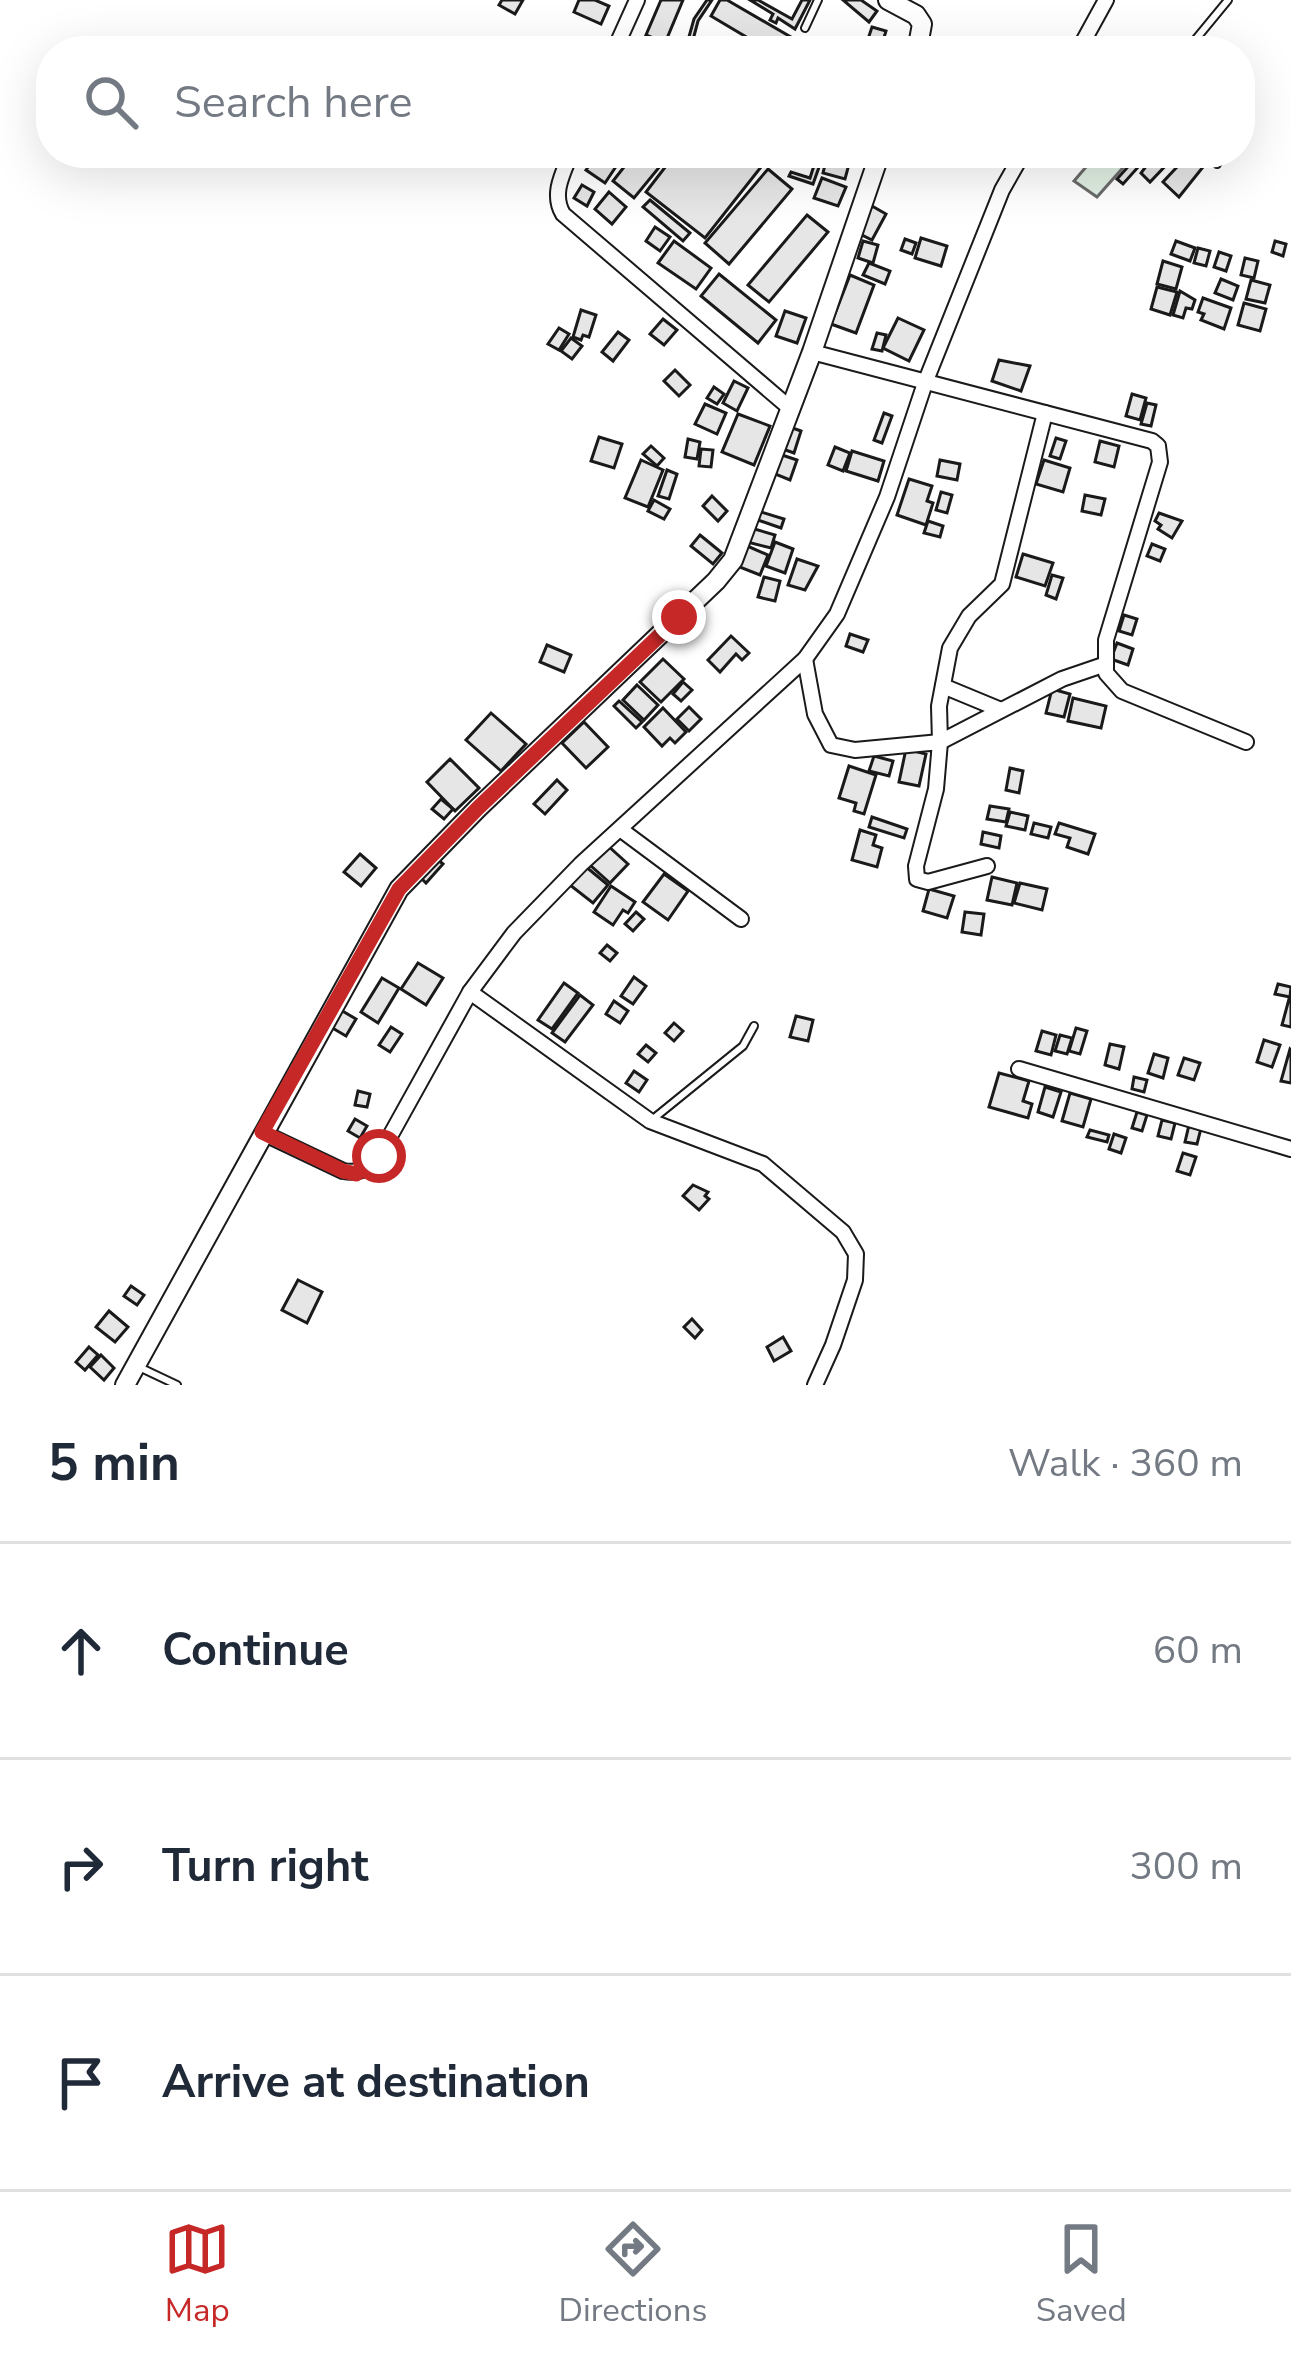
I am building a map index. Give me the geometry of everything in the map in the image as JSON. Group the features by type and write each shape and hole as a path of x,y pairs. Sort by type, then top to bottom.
{"street":[{"path":"621,36 637,0"},
{"path":"888,0 916,15 922,24 919,36"},
{"path":"1086,36 1106,0"},
{"path":"565,168 557,190 557,206 563,214 791,409"},
{"path":"125,1385 399,889 733,560 875,168"},
{"path":"262,1132 343,1171 356,1174 368,1168 470,992 514,933 805,659 837,614 1014,168"},
{"path":"812,352 1144,438 1158,446 1160,453 1103,665 1122,691 1246,742"},
{"path":"987,866 928,881 917,879 935,789 937,730 950,648 958,629 1002,584 1045,413"},
{"path":"805,659 815,714 831,745 855,750 940,742 1062,680 1103,665"},
{"path":"943,686 1001,710"},
{"path":"620,829 741,919"},
{"path":"470,992 650,1121 763,1165 843,1232 856,1254 857,1268 849,1303 815,1385"},
{"path":"1018,1069 1291,1148"}],"lane":[{"path":"805,28 818,0"},
{"path":"1198,36 1228,0"},
{"path":"650,1121 743,1046 754,1026"},
{"path":"135,1365 177,1385"}],"green space":[{"path":"1085,168 1123,168 1097,197 1074,181"}],"building":[{"path":"502,0 523,0 515,14 499,5"},
{"path":"579,0 609,6 601,24 574,12"},
{"path":"661,0 683,0 668,36 646,35"},
{"path":"707,0 712,0 694,36 689,36"},
{"path":"720,0 727,0 789,36 745,36 711,16"},
{"path":"750,0 792,19 802,0 810,0 795,29 778,18 776,23 770,20 773,14"},
{"path":"843,0 861,0 877,11 869,22"},
{"path":"872,27 886,31 884,36 869,36"},
{"path":"587,168 615,168 605,183"},
{"path":"623,168 659,168 634,198 613,181"},
{"path":"664,168 760,168 705,238 646,192"},
{"path":"813,168 819,168 813,184 789,176 791,172 810,178"},
{"path":"824,168 848,168 845,179 823,173"},
{"path":"1127,168 1137,168 1123,184 1117,179"},
{"path":"1145,168 1163,168 1150,182 1141,173"},
{"path":"1176,168 1202,168 1179,197 1163,182"},
{"path":"768,169 792,189 729,264 705,243"},
{"path":"822,178 846,187 838,206 814,198"},
{"path":"582,185 594,192 587,206 574,198"},
{"path":"609,192 626,207 612,224 595,209"},
{"path":"650,200 690,233 683,241 643,207"},
{"path":"872,206 886,214 872,240 858,233"},
{"path":"807,215 828,232 769,302 748,285"},
{"path":"655,227 670,237 660,251 646,241"},
{"path":"921,238 947,246 941,266 915,258"},
{"path":"905,239 916,243 912,254 901,250"},
{"path":"674,241 711,268 696,289 658,263"},
{"path":"863,241 878,245 873,263 858,258"},
{"path":"1176,241 1195,248 1190,261 1171,254"},
{"path":"1275,241 1286,244 1283,256 1272,252"},
{"path":"1198,248 1210,251 1206,266 1194,263"},
{"path":"1219,252 1231,256 1226,271 1214,267"},
{"path":"1245,258 1258,261 1254,278 1241,275"},
{"path":"1163,261 1182,267 1176,289 1157,284"},
{"path":"869,263 890,271 885,284 863,275"},
{"path":"719,274 776,320 758,343 701,296"},
{"path":"850,275 874,285 856,333 831,324"},
{"path":"1221,279 1238,286 1233,300 1215,293"},
{"path":"1251,280 1270,285 1265,303 1246,299"},
{"path":"1157,287 1177,292 1170,315 1151,309"},
{"path":"1180,291 1195,300 1183,318 1173,315"},
{"path":"1203,298 1231,308 1224,329 1201,320 1204,314 1198,312"},
{"path":"1244,303 1266,309 1260,331 1238,325"},
{"path":"581,310 596,315 589,337 583,335 581,340 573,337"},
{"path":"785,311 806,318 797,343 776,336"},
{"path":"898,318 924,330 909,361 883,348"},
{"path":"663,319 677,330 664,345 650,334"},
{"path":"559,328 569,334 559,350 548,344"},
{"path":"618,332 629,340 613,361 602,352"},
{"path":"877,333 886,335 882,351 872,349"},
{"path":"571,338 582,346 572,359 561,351"},
{"path":"999,360 1030,366 1021,391 992,381"},
{"path":"675,370 690,385 679,396 664,381"},
{"path":"734,381 748,388 737,411 723,403"},
{"path":"714,387 724,394 717,404 707,398"},
{"path":"1132,394 1146,398 1140,420 1126,416"},
{"path":"1147,403 1156,405 1151,426 1141,424"},
{"path":"705,404 726,413 717,434 695,424"},
{"path":"884,413 892,416 882,443 874,440"},
{"path":"738,414 770,426 754,465 722,452"},
{"path":"787,426 801,431 794,453 780,448"},
{"path":"599,437 622,444 614,468 591,461"},
{"path":"1056,438 1066,441 1060,459 1050,456"},
{"path":"688,439 700,442 697,459 685,457"},
{"path":"1100,441 1119,446 1114,467 1095,462"},
{"path":"651,446 664,458 657,466 643,454"},
{"path":"835,447 850,453 843,471 828,465"},
{"path":"701,449 713,450 711,467 699,466"},
{"path":"852,451 884,461 878,481 846,471"},
{"path":"782,455 797,460 790,480 775,474"},
{"path":"641,460 663,470 648,507 625,498"},
{"path":"940,460 960,464 957,480 937,476"},
{"path":"1044,460 1070,468 1063,492 1036,484"},
{"path":"667,470 677,474 669,499 658,496"},
{"path":"909,479 932,486 926,525 897,515"},
{"path":"941,492 952,495 947,513 936,510"},
{"path":"1085,495 1105,499 1101,515 1082,511"},
{"path":"712,496 727,511 718,521 703,506"},
{"path":"654,500 670,509 664,519 648,511"},
{"path":"758,511 784,519 781,528 755,519"},
{"path":"1159,513 1182,521 1172,538 1158,529"},
{"path":"928,521 943,526 940,537 924,533"},
{"path":"751,528 775,535 771,548 747,542"},
{"path":"700,535 722,553 713,564 691,546"},
{"path":"775,542 793,549 785,573 766,566"},
{"path":"1152,544 1165,549 1160,561 1147,556"},
{"path":"745,545 768,555 760,575 737,566"},
{"path":"1023,554 1053,563 1045,586 1016,577"},
{"path":"797,559 818,566 805,590 788,585"},
{"path":"1052,575 1063,578 1056,599 1046,595"},
{"path":"764,577 780,581 775,601 758,597"},
{"path":"1124,615 1137,619 1132,635 1119,631"},
{"path":"850,634 868,640 863,652 846,646"},
{"path":"731,636 749,653 742,660 736,654 720,672 708,660"},
{"path":"1117,643 1133,649 1128,665 1111,659"},
{"path":"547,645 571,655 564,672 540,662"},
{"path":"663,659 684,679 661,702 640,682"},
{"path":"683,682 692,690 681,701 673,694"},
{"path":"637,685 658,705 644,720 623,700"},
{"path":"1052,689 1070,694 1064,717 1046,713"},
{"path":"1073,698 1106,706 1101,728 1068,721"},
{"path":"619,701 642,722 636,728 614,706"},
{"path":"689,707 701,719 689,731 677,719"},
{"path":"663,708 686,732 675,743 670,738 662,746 644,727"},
{"path":"491,713 526,744 501,771 466,740"},
{"path":"584,722 608,747 586,768 562,743"},
{"path":"906,749 926,754 919,786 899,782"},
{"path":"874,756 893,761 889,776 869,771"},
{"path":"450,759 479,788 455,811 427,782"},
{"path":"849,766 876,775 864,814 854,811 856,803 839,798"},
{"path":"1010,768 1023,771 1019,793 1006,790"},
{"path":"557,780 567,790 545,814 534,804"},
{"path":"441,799 453,809 444,819 432,809"},
{"path":"990,806 1009,809 1006,822 987,819"},
{"path":"1010,812 1028,816 1025,830 1006,826"},
{"path":"872,817 907,829 904,838 869,827"},
{"path":"1034,823 1051,827 1048,838 1031,834"},
{"path":"1059,823 1095,834 1088,854 1067,847 1070,838 1055,834"},
{"path":"860,830 876,835 873,845 882,848 877,867 852,860"},
{"path":"983,832 1001,836 999,848 981,844"},
{"path":"607,845 628,864 610,883 590,865"},
{"path":"360,854 376,868 361,886 344,872"},
{"path":"437,859 443,864 426,883 421,878"},
{"path":"585,866 608,885 593,903 570,885"},
{"path":"664,874 688,891 668,920 643,902"},
{"path":"992,877 1017,883 1012,905 987,900"},
{"path":"1020,883 1047,889 1042,910 1014,903"},
{"path":"611,886 635,902 613,925 594,912"},
{"path":"929,889 954,896 947,918 923,911"},
{"path":"636,912 644,919 633,931 625,924"},
{"path":"965,912 984,914 981,935 962,932"},
{"path":"607,945 617,953 610,961 600,953"},
{"path":"418,963 443,978 426,1005 401,989"},
{"path":"634,977 646,986 633,1004 621,996"},
{"path":"382,978 399,988 378,1023 361,1012"},
{"path":"564,983 578,993 552,1029 538,1020"},
{"path":"1278,984 1291,987 1290,997 1275,994"},
{"path":"580,995 593,1005 565,1042 552,1033"},
{"path":"1291,1000 1291,1027 1282,1025"},
{"path":"614,1001 628,1011 620,1023 606,1014"},
{"path":"339,1009 356,1019 346,1036 329,1026"},
{"path":"796,1016 813,1020 808,1041 790,1037"},
{"path":"674,1023 683,1031 674,1041 665,1033"},
{"path":"391,1027 402,1034 390,1052 379,1045"},
{"path":"1076,1028 1087,1031 1080,1054 1069,1051"},
{"path":"1042,1031 1056,1035 1051,1055 1036,1051"},
{"path":"1060,1035 1072,1038 1067,1054 1055,1051"},
{"path":"1264,1040 1280,1045 1272,1067 1257,1062"},
{"path":"1110,1044 1124,1047 1119,1069 1105,1065"},
{"path":"646,1045 656,1053 648,1062 638,1054"},
{"path":"1291,1050 1291,1083 1281,1081"},
{"path":"1154,1054 1168,1058 1163,1078 1148,1073"},
{"path":"1184,1058 1200,1063 1194,1080 1178,1075"},
{"path":"634,1071 647,1080 639,1092 626,1083"},
{"path":"999,1073 1029,1081 1023,1101 1032,1104 1028,1118 989,1107"},
{"path":"1134,1077 1147,1080 1144,1092 1132,1089"},
{"path":"1045,1087 1061,1092 1053,1117 1038,1112"},
{"path":"358,1091 370,1094 367,1107 355,1105"},
{"path":"1070,1093 1091,1099 1083,1127 1062,1121"},
{"path":"1137,1112 1147,1115 1142,1131 1132,1128"},
{"path":"355,1119 367,1126 360,1138 348,1131"},
{"path":"1162,1120 1175,1123 1171,1139 1158,1136"},
{"path":"1189,1125 1201,1128 1197,1144 1185,1142"},
{"path":"1090,1130 1109,1135 1107,1142 1087,1137"},
{"path":"1114,1134 1126,1138 1121,1153 1109,1149"},
{"path":"1183,1153 1196,1157 1190,1175 1177,1171"},
{"path":"693,1185 708,1192 709,1199 699,1210 683,1196"},
{"path":"298,1280 322,1292 307,1323 282,1310"},
{"path":"131,1286 144,1295 137,1305 124,1296"},
{"path":"109,1311 128,1327 115,1342 96,1327"},
{"path":"692,1319 702,1330 695,1338 684,1327"},
{"path":"783,1337 791,1351 774,1361 767,1347"},
{"path":"89,1347 98,1355 85,1370 76,1362"},
{"path":"101,1355 114,1368 104,1380 90,1367"}],"route":[{"path":"379,1156 356,1174 262,1132 399,889 679,617"}]}
